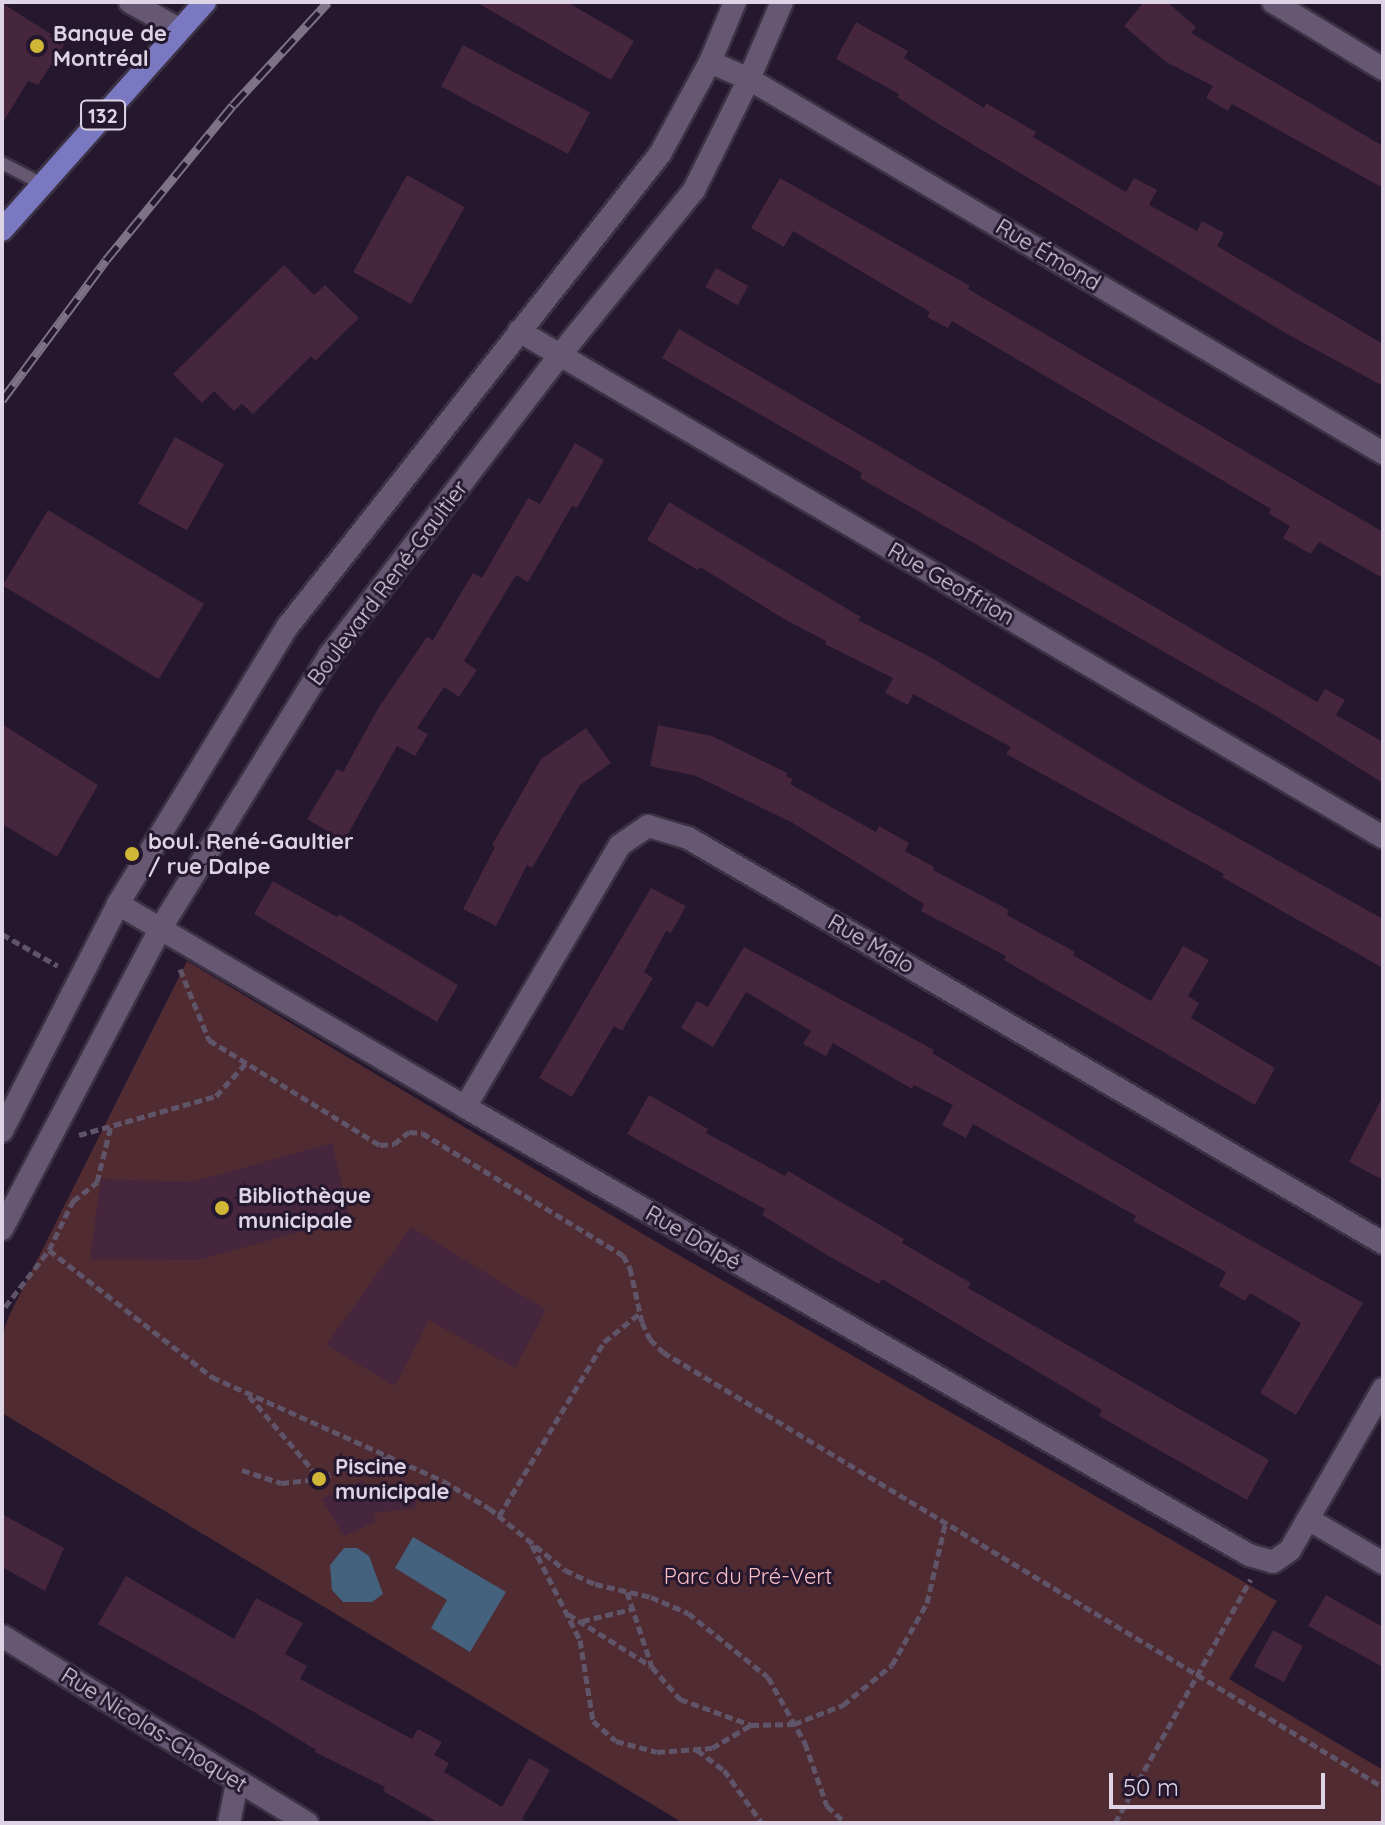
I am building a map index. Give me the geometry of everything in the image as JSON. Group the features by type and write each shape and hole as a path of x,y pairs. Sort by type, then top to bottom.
{"main road":[{"name":"132","path":"2,230 205,2"}],"street":[{"path":"130,2 179,29"},
{"path":"2,1131 118,904 288,626 660,154 710,62 735,2"},
{"name":"Boulevard René-Gaultier","path":"2,1229 160,929 329,656 560,355 694,190 749,79 782,2"},
{"path":"1273,2 1383,69"},
{"name":"Rue Émond","path":"710,62 749,79 1383,453"},
{"name":"Rue Geoffrion","path":"519,331 1383,837"},
{"name":"Rue Malo","path":"465,1107 620,845 648,826 688,838 1383,1243"},
{"name":"Rue Dalpé","path":"118,904 465,1107 1236,1548 1267,1561"},
{"path":"1267,1561 1290,1550 1383,1389"},
{"path":"1308,1519 1383,1563"},
{"name":"Rue Nicolas-Choquet","path":"2,1636 237,1783 307,1823"},
{"path":"229,1823 237,1783"}],"lane":[{"path":"2,163 42,184"}],"path":[{"path":"160,929 175,954 209,1040 380,1145 394,1144 409,1132 422,1133 623,1255 630,1268 640,1313 650,1339 663,1352 1196,1678 1383,1787"},
{"path":"2,934 80,978"},
{"path":"44,1146 216,1096 246,1063"},
{"path":"5,1307 49,1250 73,1201 97,1182 111,1126"},
{"path":"49,1250 212,1377 443,1481 499,1516 565,1570 595,1584 651,1597 688,1613 768,1677 805,1743 827,1806 846,1823"},
{"path":"499,1516 604,1342 640,1313"},
{"path":"246,1392 325,1484"},
{"path":"242,1470 281,1483 319,1477 390,1457"},
{"path":"567,1614 652,1667 680,1699 751,1725 794,1724 843,1705 892,1665 927,1603 945,1525"},
{"path":"529,1540 580,1640 593,1721 616,1741 657,1752 712,1748 751,1725"},
{"path":"1115,1823 1196,1678 1267,1561"},
{"path":"626,1591 652,1667"},
{"path":"581,1622 632,1609"},
{"path":"696,1749 724,1770 762,1823"}],"green space":[{"name":"Parc du Pré-Vert","path":"187,961 658,1243 1277,1601 1229,1679 1383,1770 1383,1823 683,1823 2,1413 2,1337 8,1318"}],"water":[{"path":"413,1537 506,1592 470,1652 431,1628 447,1600 395,1568"},
{"path":"344,1548 357,1548 369,1556 383,1594 372,1602 343,1602 332,1590 330,1565"}],"building":[{"path":"476,2 567,2 634,41 611,80"},
{"path":"1144,2 1167,2 1196,27 1191,33 1383,146 1383,188 1232,104 1228,111 1206,98 1213,86 1166,62 1124,26"},
{"path":"2,3 65,43 38,85 28,81 2,124"},
{"path":"856,22 908,51 904,58 984,108 986,103 1036,132 1033,137 1126,192 1134,178 1157,190 1149,205 1197,231 1202,221 1224,233 1217,246 1383,344 1383,386 1287,334 942,126 897,97 899,94 836,59"},
{"path":"463,45 590,113 568,154 441,86"},
{"path":"407,175 465,207 411,304 353,272"},
{"path":"780,178 970,286 968,289 1383,532 1383,578 1319,542 1311,554 1283,538 1290,526 1269,514 1271,509 952,321 948,328 927,317 930,312 793,231 784,247 751,228"},
{"path":"284,265 314,295 325,285 359,318 315,361 311,356 253,414 242,404 234,411 214,391 202,403 173,374"},
{"path":"716,268 748,286 738,305 705,287"},
{"path":"679,329 1317,702 1325,689 1345,700 1336,715 1383,742 1383,783 1271,713 860,478 862,473 662,358"},
{"path":"175,437 224,464 187,531 138,503"},
{"path":"575,443 604,460 577,508 572,506 528,582 516,575 464,661 477,670 459,697 444,687 417,728 428,734 415,756 397,746 344,841 307,819 337,769 343,772 379,707 427,637 433,640 473,573 482,578 528,498 540,504"},
{"path":"669,502 861,617 858,620 932,658 1148,788 1383,919 1383,968 1222,877 1224,874 1006,754 1011,747 913,694 908,705 885,693 893,678 825,644 826,641 700,567 698,570 647,540"},
{"path":"48,510 204,604 159,679 3,585"},
{"path":"2,724 98,785 57,857 2,824"},
{"path":"658,725 712,736 787,773 786,776 793,779 790,784 876,832 879,826 909,843 905,851 934,867 933,870 1009,910 1007,915 1075,952 1073,955 1151,1001 1183,946 1209,960 1188,996 1199,1003 1191,1018 1275,1068 1255,1105 1004,960 1006,956 921,911 924,904 791,822 696,776 650,766"},
{"path":"586,728 611,763 580,785 532,868 527,865 496,926 463,909 495,847 492,845 541,759"},
{"path":"273,881 337,917 339,914 458,985 437,1022 254,914"},
{"path":"651,888 686,906 671,933 666,931 644,972 653,978 622,1031 614,1026 572,1097 539,1078"},
{"path":"744,947 934,1050 932,1053 1204,1214 1363,1303 1296,1415 1260,1393 1301,1323 1250,1293 1245,1301 1219,1286 1226,1272 1133,1221 1136,1216 973,1124 966,1138 942,1125 953,1105 914,1085 912,1089 833,1043 826,1056 803,1044 811,1031 746,992 713,1047 681,1028 697,1001 708,1007"},
{"path":"649,1095 708,1129 706,1133 785,1176 788,1171 904,1239 902,1243 971,1283 968,1288 1269,1460 1247,1500 1099,1416 1102,1410 882,1279 879,1284 830,1257 762,1215 765,1209 627,1134"},
{"path":"1383,1096 1383,1180 1349,1162"},
{"path":"332,1143 350,1218 198,1260 90,1259 101,1179 192,1182"},
{"path":"411,1227 546,1310 515,1368 429,1320 395,1386 326,1345"},
{"path":"363,1480 367,1491 414,1484 416,1508 373,1513 377,1521 344,1536 322,1499"},
{"path":"2,1514 64,1548 45,1591 2,1567"},
{"path":"126,1576 234,1639 256,1598 303,1623 285,1654 307,1666 300,1679 412,1739 418,1729 442,1742 434,1755 449,1763 444,1772 502,1807 529,1758 550,1770 522,1819 529,1823 439,1823 383,1791 385,1787 315,1752 254,1712 98,1624"},
{"path":"1326,1595 1383,1627 1383,1667 1308,1626"},
{"path":"1273,1630 1303,1646 1284,1682 1254,1666"}],"railway":[{"path":"2,400 106,260 233,105 328,2"}],"place":[{"name":"Banque de Montréal","path":"37,46"},
{"name":"boul. René-Gaultier / rue Dalpe","path":"132,854"},
{"name":"Bibliothèque municipale","path":"222,1208"},
{"name":"Piscine municipale","path":"319,1479"}]}
